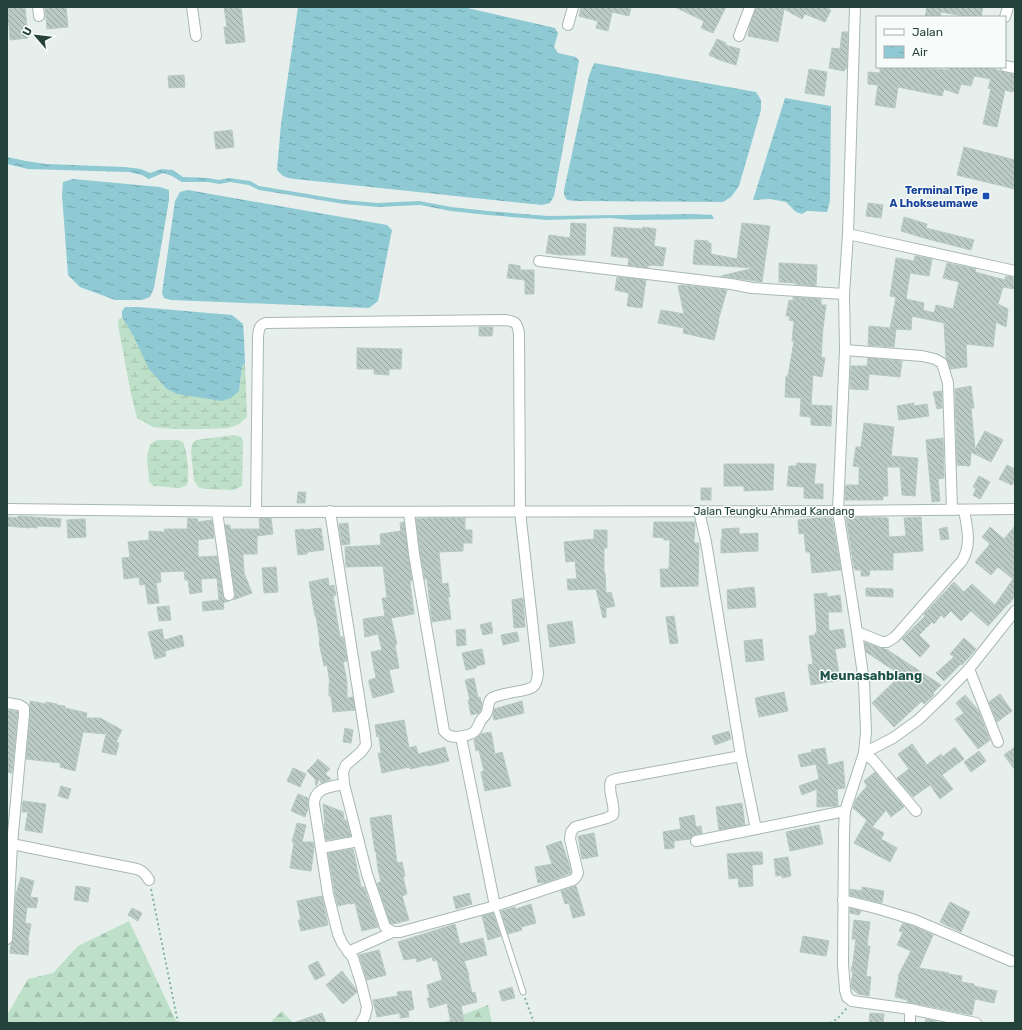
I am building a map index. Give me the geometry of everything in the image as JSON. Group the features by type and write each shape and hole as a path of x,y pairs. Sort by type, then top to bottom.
{"street":[{"path":"192,7 196,36"},
{"path":"568,25 574,7"},
{"path":"739,36 750,7"},
{"path":"855,7 848,234 844,294 845,350 838,511 864,682 866,732 864,753 845,811 842,964 845,990 847,997 852,1001 910,1009 976,1023"},
{"path":"848,234 1015,271"},
{"path":"539,261 730,284 752,288 844,294"},
{"path":"256,512 258,330 262,324 266,322 504,320 515,322 518,326 519,333 527,511 538,674 537,681 534,686 492,698 489,701 487,712 472,734 449,736 444,731 414,554 409,512"},
{"path":"845,350 922,356 936,359 942,363 948,383 952,510"},
{"name":"Jalan Teungku Ahmad Kandang","path":"7,509 217,512 409,512 1015,509"},
{"path":"857,632 882,642 888,642 962,561 968,547 964,510"},
{"path":"330,511 366,745 361,752 346,765 343,772 344,784 367,874 385,927 393,932"},
{"path":"699,511 706,542 741,756 756,829"},
{"path":"217,512 229,595"},
{"path":"864,753 892,738 918,720 969,669 1015,611"},
{"path":"969,669 998,742"},
{"path":"7,703 19,705 24,708 12,844 7,939"},
{"path":"461,736 495,906"},
{"path":"864,753 874,760 916,811"},
{"path":"348,952 393,932 400,932 495,906 573,880 578,873 570,839 571,832 575,827 614,815 609,786 611,781 741,756"},
{"path":"344,784 320,790 314,798 314,804 328,894 338,934 353,958 367,1007 365,1016 361,1023"},
{"path":"696,841 845,811"},
{"path":"321,848 359,841"},
{"path":"12,844 137,868 143,871 149,880"},
{"path":"843,900 915,920 1011,962"},
{"path":"910,1009 910,1023"}],"lane":[{"path":"495,906 523,992"}],"path":[{"path":"149,880 178,1023"},
{"path":"523,992 534,1023"},
{"path":"830,1023 844,1013 852,1001"}],"green space":[{"path":"122,317 134,337 239,391 242,367 245,364 247,417 239,424 229,428 202,429 153,427 137,418 118,325 119,319"},
{"path":"234,435 241,437 243,442 242,486 233,490 205,489 198,487 194,480 191,453 192,444 196,440"},
{"path":"158,440 178,440 183,442 188,464 187,485 180,488 153,486 149,481 147,457 150,444"},
{"path":"129,921 177,1023 7,1023 7,1015 28,979 53,973 78,946"},
{"path":"488,1005 492,1023 442,1023"},
{"path":"282,1011 293,1023 270,1023"}],"water":[{"path":"298,7 463,7 555,28 558,33 554,47 558,53 576,57 579,61 554,196 550,203 542,205 295,179 283,176 277,170 281,124"},
{"path":"594,63 756,92 761,100 761,110 739,186 731,197 723,202 567,200 564,195 564,190 589,76"},
{"path":"785,98 831,106 830,201 827,212 807,211 802,214 796,212 786,202 770,199 753,200"},
{"path":"7,157 46,164 125,167 141,169 150,173 161,169 173,170 183,177 219,180 229,178 250,181 259,186 343,200 377,203 419,201 451,207 548,216 694,214 712,215 714,219 632,220 610,218 548,220 451,211 420,205 378,207 344,204 259,190 249,185 230,182 220,184 207,182 182,182 163,173 149,179 142,175 129,172 28,169 7,164"},
{"path":"73,179 160,187 169,190 169,200 154,288 150,297 142,300 115,300 80,287 68,275 62,195 63,182"},
{"path":"188,190 387,225 392,230 378,301 369,308 171,300 164,298 162,293 175,201 180,192"},
{"path":"125,307 232,315 243,324 245,364 242,367 239,391 231,398 222,401 177,394 167,389 149,369 134,337 122,317 122,311"}],"building":[{"path":"25,7 28,38 10,40 9,25 7,26 7,14 9,14 8,8"},
{"path":"45,7 66,7 68,27 47,29"},
{"path":"224,7 241,7 245,42 226,44 224,27 227,27"},
{"path":"581,7 631,7 629,16 612,12 608,31 596,28 598,21 579,16"},
{"path":"675,7 726,7 713,33 701,28 704,21"},
{"path":"756,7 826,7 831,10 825,22 805,14 802,19 784,9 778,42 748,36"},
{"path":"927,7 983,7 981,16 959,16 941,12 940,16 925,16"},
{"path":"842,32 848,32 847,66 844,71 829,68 832,48 840,49"},
{"path":"717,39 726,43 725,45 740,49 736,65 709,55"},
{"path":"880,68 948,70 948,68 990,68 1015,75 1015,91 1005,90 997,127 983,124 991,89 988,88 991,79 974,76 971,86 961,84 958,94 944,89 942,96 898,87 895,108 875,105 878,85 868,84 868,72 880,73"},
{"path":"809,69 827,72 824,96 805,93"},
{"path":"184,75 185,87 169,88 168,76"},
{"path":"232,130 234,147 216,149 214,132"},
{"path":"964,147 1015,160 1015,189 957,175"},
{"path":"868,203 883,205 881,218 866,216"},
{"path":"904,217 927,224 926,228 974,240 971,250 901,231"},
{"path":"571,223 586,224 585,255 560,255 546,253 549,235 570,238"},
{"path":"742,223 770,226 762,282 721,276 754,268 693,264 695,240 708,241 708,243 711,243 711,254 737,259"},
{"path":"614,227 643,229 643,227 656,229 654,246 666,248 663,266 648,265 648,268 628,265 629,258 611,256"},
{"path":"915,256 932,259 929,276 910,273 906,299 924,303 923,310 934,313 936,305 953,309 959,282 943,278 947,263 976,269 975,272 1005,280 1006,276 1013,277 1015,289 1003,287 998,304 1008,309 1006,327 996,322 993,347 966,344 967,367 950,369 946,358 944,323 912,316 911,330 896,329 894,347 868,345 869,326 890,328 896,297 890,296 896,258 914,261"},
{"path":"779,263 817,265 816,286 779,282"},
{"path":"509,264 520,266 520,270 534,270 534,294 525,294 525,280 507,278"},
{"path":"617,277 646,280 642,308 627,306 629,293 615,290"},
{"path":"682,285 727,290 714,340 683,333 684,328 658,323 661,310 684,314 678,286"},
{"path":"793,297 821,299 821,305 826,305 821,357 825,358 822,377 813,375 811,405 832,406 831,426 811,425 811,417 800,416 801,398 785,397 786,376 788,376 794,341 792,341 794,321 789,320 790,316 786,316 789,300 793,301"},
{"path":"479,327 493,327 492,336 479,336"},
{"path":"357,348 402,349 401,369 389,369 389,375 374,374 374,369 357,369"},
{"path":"868,358 902,361 900,377 869,374 868,390 850,389 851,366 867,366"},
{"path":"971,386 974,408 971,408 975,449 985,431 1003,440 991,462 971,452 970,466 957,465 955,389"},
{"path":"942,391 942,408 937,409 933,392"},
{"path":"914,403 914,406 927,404 929,416 899,420 897,406"},
{"path":"864,423 894,427 891,456 918,458 915,496 902,495 900,467 887,467 888,496 883,496 883,500 845,500 846,485 859,485 859,467 853,466 856,447 861,447"},
{"path":"943,438 944,478 938,479 940,501 932,502 926,440"},
{"path":"797,463 816,464 814,484 823,484 823,499 804,498 804,487 787,486 789,466 796,466"},
{"path":"724,464 774,464 773,490 744,491 744,486 724,486"},
{"path":"1007,465 1015,469 1015,479 1012,485 999,479"},
{"path":"979,476 990,482 980,499 973,495 976,489 973,487"},
{"path":"701,488 711,488 711,500 701,500"},
{"path":"298,492 306,492 305,503 297,503"},
{"path":"18,516 61,519 60,527 37,526 37,528 29,528 7,526 7,517 18,518"},
{"path":"846,517 888,518 889,537 906,536 904,518 921,517 923,551 893,553 893,570 870,570 869,576 861,576 861,570 855,570 854,568"},
{"path":"188,518 198,519 197,522 212,520 214,538 198,540 198,557 217,556 223,596 224,599 229,601 223,603 224,609 203,611 202,602 219,600 217,578 201,579 202,592 190,594 188,580 185,580 184,571 160,572 161,582 156,583 159,603 148,604 145,584 140,585 139,577 124,579 122,558 130,557 128,542 149,540 149,531 165,532 164,529 187,529"},
{"path":"271,518 273,534 257,536 257,554 243,554 244,573 252,593 233,600 235,594 225,525 230,525 230,529 260,529 259,519"},
{"path":"465,518 465,530 472,530 472,543 463,543 463,551 439,552 442,584 448,583 451,619 432,622 427,579 425,579 420,553 416,519"},
{"path":"832,518 841,570 812,573 810,552 806,552 804,533 799,534 798,520"},
{"path":"85,519 86,537 68,538 67,520"},
{"path":"404,522 412,581 410,581 414,614 391,618 397,644 395,645 399,668 389,670 394,692 373,698 369,680 376,678 371,652 382,650 378,634 365,637 363,619 385,616 382,598 387,598 383,566 346,567 345,547 381,545 380,534 401,531 400,523"},
{"path":"654,522 695,522 694,543 699,543 698,586 661,587 660,569 669,569 670,540 653,537"},
{"path":"348,523 350,544 342,545 339,524"},
{"path":"1015,526 1015,596 988,626 971,611 961,621 951,611 944,618 941,615 934,624 932,622 919,635 930,646 920,657 902,639 925,616 924,614 954,582 964,592 972,584 995,605 1013,579 998,567 991,575 975,562 990,544 982,537 990,527 1004,539"},
{"path":"947,527 949,539 941,540 939,529"},
{"path":"321,528 324,550 307,552 307,554 298,555 295,530"},
{"path":"739,528 739,534 758,533 758,551 721,553 722,529"},
{"path":"594,530 607,530 607,548 604,548 606,593 611,592 615,606 606,608 606,617 603,618 596,589 568,590 567,579 577,579 575,561 566,562 564,542 594,539"},
{"path":"276,567 278,592 264,593 262,568"},
{"path":"328,578 329,586 334,585 336,595 333,596 340,637 343,637 347,661 343,662 347,682 347,698 353,697 355,710 333,712 331,696 329,696 330,683 327,665 324,666 309,582"},
{"path":"754,587 756,607 728,609 727,590"},
{"path":"866,588 893,589 893,597 866,596"},
{"path":"827,593 827,597 840,595 842,612 828,612 829,631 843,629 846,647 835,649 840,680 811,685 808,665 813,664 809,636 817,633 814,594"},
{"path":"523,598 525,627 514,628 512,600"},
{"path":"169,606 171,620 159,621 157,607"},
{"path":"674,616 678,643 670,644 666,617"},
{"path":"572,621 575,643 550,647 547,625"},
{"path":"491,622 493,633 483,635 480,625"},
{"path":"162,629 164,640 182,635 184,646 165,651 166,656 155,659 148,632"},
{"path":"465,629 466,645 457,646 456,630"},
{"path":"517,632 519,641 503,645 501,635"},
{"path":"964,638 976,649 962,665 961,664 944,681 936,673 954,657 950,654"},
{"path":"762,639 764,660 746,662 744,641"},
{"path":"865,642 886,649 941,685 933,693 934,695 924,704 922,701 894,727 872,703 901,675 866,652"},
{"path":"482,649 485,664 466,670 462,653"},
{"path":"474,678 478,698 480,697 482,705 479,713 471,715 468,700 470,700 465,680"},
{"path":"784,692 788,711 759,717 755,698"},
{"path":"1000,694 1012,711 997,722 989,702"},
{"path":"965,695 978,710 990,740 978,749 955,719 964,713 956,703"},
{"path":"30,701 46,704 46,702 65,706 65,708 87,713 86,718 100,718 122,730 116,742 119,743 116,755 102,752 106,734 83,732 75,771 60,767 61,763 26,759"},
{"path":"522,701 524,713 494,720 494,709"},
{"path":"7,710 18,712 12,773 7,772"},
{"path":"404,720 409,748 416,746 418,754 445,747 449,761 429,766 410,769 409,767 382,773 378,753 381,753 379,736 377,737 375,725"},
{"path":"345,728 353,730 351,743 343,742"},
{"path":"729,731 731,739 715,745 712,736"},
{"path":"491,732 495,754 502,752 511,786 485,791 481,772 484,771 479,750 476,751 474,740 481,734"},
{"path":"912,744 927,765 941,754 942,757 955,747 964,759 942,775 953,789 940,799 930,785 913,797 897,778 909,769 898,754"},
{"path":"1015,747 1015,770 1004,755"},
{"path":"825,748 828,765 843,761 845,788 837,789 838,806 817,807 817,789 802,795 799,786 819,779 816,764 801,767 798,755 812,752 811,750"},
{"path":"979,751 986,761 971,772 964,762"},
{"path":"318,759 330,769 325,774 331,779 321,783 320,778 316,786 315,779 307,771"},
{"path":"293,768 306,774 300,787 287,781"},
{"path":"875,772 904,807 891,817 886,810 872,827 884,833 881,839 897,848 890,862 854,843 867,820 853,808 856,799 867,786 864,781"},
{"path":"61,786 71,789 68,799 58,796"},
{"path":"298,794 308,798 308,809 305,817 291,811"},
{"path":"23,801 46,804 42,833 25,830 28,812 22,812"},
{"path":"742,803 745,825 719,830 716,807"},
{"path":"323,804 343,812 344,820 346,820 351,836 326,840"},
{"path":"391,815 397,863 402,862 405,876 403,877 407,894 402,896 409,920 393,924 390,923 377,883 381,882 370,818"},
{"path":"694,815 696,827 701,826 702,833 694,835 690,839 674,841 674,848 665,849 663,832 681,829 679,818"},
{"path":"297,823 306,825 302,842 313,842 314,847 311,871 290,868 294,842 292,842"},
{"path":"819,825 823,844 790,851 786,832"},
{"path":"594,833 598,856 582,859 578,836"},
{"path":"561,841 571,873 547,882 538,883 535,867 552,864 546,846"},
{"path":"353,849 361,887 364,887 378,927 362,931 355,903 338,906 328,853"},
{"path":"762,852 763,864 752,865 753,886 739,887 738,878 729,879 727,854"},
{"path":"788,857 791,876 782,878 782,875 776,876 774,859"},
{"path":"21,877 34,881 30,897 38,898 36,908 27,907 25,923 31,924 28,941 28,955 10,953 13,939 16,894"},
{"path":"76,886 90,888 88,902 74,900"},
{"path":"576,886 585,915 573,918 569,903 565,904 561,891"},
{"path":"862,887 884,891 882,903 850,895 850,889 862,891"},
{"path":"469,893 472,904 456,909 453,897"},
{"path":"322,896 328,925 301,931 298,920 301,920 297,901"},
{"path":"950,902 970,912 961,932 940,922"},
{"path":"531,904 536,923 521,927 522,930 508,934 501,911 515,907 516,909"},
{"path":"132,908 142,913 138,921 128,915"},
{"path":"850,908 861,911 859,915 850,913"},
{"path":"493,913 501,936 488,940 482,916"},
{"path":"854,920 870,922 867,946 870,946 866,976 871,977 869,996 858,994 851,988 853,972 851,971 856,939 852,939"},
{"path":"903,923 933,935 919,968 962,976 961,982 974,984 974,986 997,991 994,1003 975,999 972,1015 907,1002 907,1000 895,997 898,976 911,951 897,945 903,932 899,931"},
{"path":"455,924 460,944 483,938 487,955 464,961 469,975 472,993 475,992 477,1002 461,1006 464,1021 451,1023 447,1003 430,1008 427,998 430,998 427,985 442,980 437,960 433,961 432,957 417,962 416,958 404,960 398,942"},
{"path":"803,936 829,941 826,956 800,952"},
{"path":"379,950 386,975 367,980 359,955"},
{"path":"318,961 325,975 315,980 308,966"},
{"path":"342,971 357,992 343,1004 326,985"},
{"path":"512,987 515,998 502,1001 499,991"},
{"path":"411,991 414,1009 408,1011 409,1017 400,1018 400,1013 377,1017 373,1000 398,996 397,992"},
{"path":"322,1013 326,1023 296,1022"},
{"path":"870,1013 884,1014 883,1023 869,1023"},
{"path":"926,1019 937,1021 936,1023 925,1023"}],"place":[{"name":"Terminal Tipe A Lhokseumawe","path":"986,196"}],"district":[{"name":"Meunasahblang","path":"871,675"}]}
